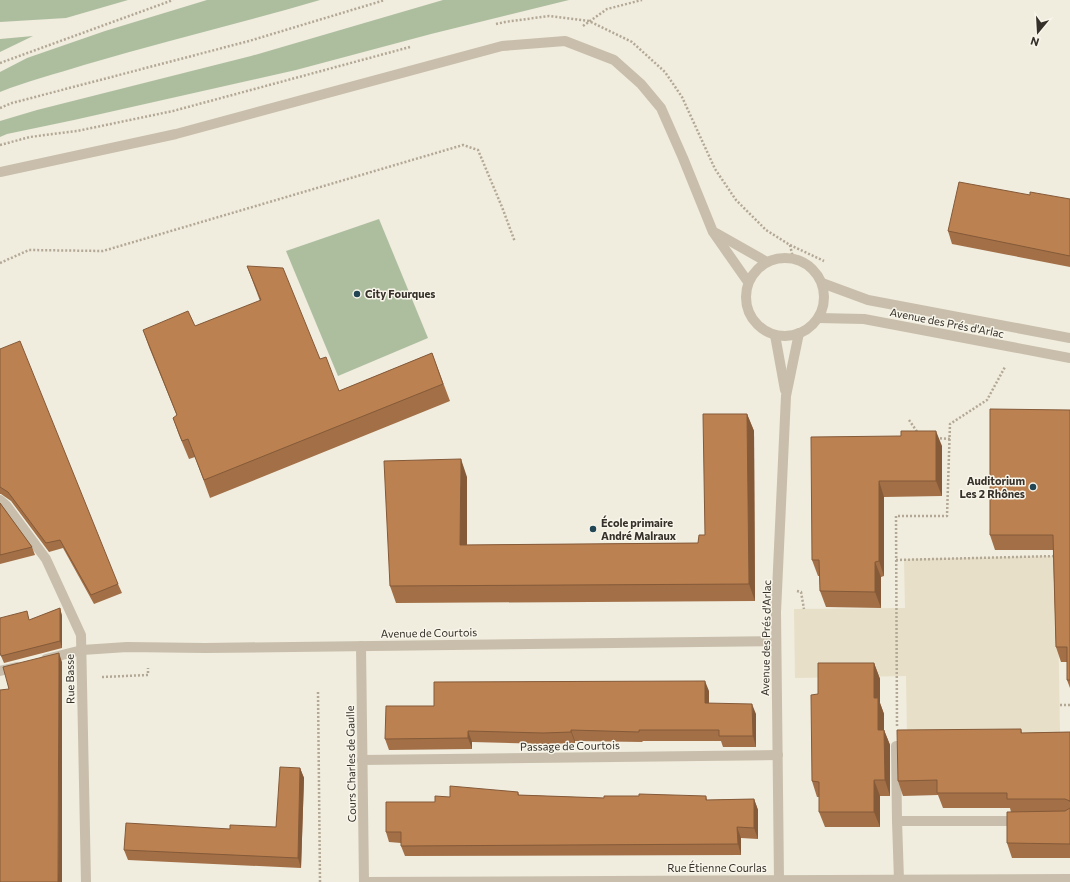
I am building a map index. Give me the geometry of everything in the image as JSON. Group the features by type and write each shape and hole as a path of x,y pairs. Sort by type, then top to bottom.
{"street":[{"path":"0,172 176,134 502,46 565,41 614,60 642,84 661,108 684,158 713,232 748,282"},
{"path":"713,232 767,262"},
{"path":"779,257 793,258 806,263 816,272 822,283 824,295 823,307 818,318 809,327 799,333 787,336 775,335 763,330 753,321 747,308 745,295 748,282 756,270 767,262 779,257"},
{"name":"Avenue des Prés d'Arlac","path":"822,283 868,300 1070,338"},
{"name":"Avenue des Prés d'Arlac","path":"818,318 864,319 1070,358"},
{"name":"Avenue des Prés d'Arlac","path":"778,880 776,612 786,396 799,333"},
{"name":"Avenue des Prés d'Arlac","path":"775,335 786,396"},
{"name":"Rue Basse","path":"0,500 6,505 46,560 81,635 86,882"},
{"name":"Avenue de Courtois","path":"0,671 82,650 127,647 204,648 776,641"},
{"name":"Cours Charles de Gaulle","path":"361,646 364,882"},
{"path":"896,746 899,880"},
{"name":"Passage de Courtois","path":"362,760 778,755"},
{"path":"897,822 1031,821"},
{"name":"Rue Étienne Courlas","path":"364,882 778,880 951,881 1070,879"}],"path":[{"path":"0,63 173,0"},
{"path":"0,108 12,103 249,41 385,0"},
{"path":"565,41 606,9 642,0"},
{"path":"490,26 505,22 549,16 589,21 632,42 665,72 682,97 715,169 736,200 766,230 790,244 793,258"},
{"path":"0,145 30,137 78,131 173,111 415,46"},
{"path":"0,263 29,250 103,251 463,145 478,150 502,207 514,242"},
{"path":"896,746 896,516 947,516 950,424 987,400 1006,365 1009,347"},
{"path":"910,420 921,438"},
{"path":"935,438 950,438"},
{"path":"896,560 1057,556 1064,559"},
{"path":"318,692 320,882"},
{"path":"1060,705 1070,705"}],"green space":[{"path":"0,0 128,0 66,18 0,22"},
{"path":"207,0 320,0 113,57 31,81 0,92 0,72 27,58 105,31"},
{"path":"443,0 569,0 431,34 296,70 7,134 0,137 0,121 37,110 251,56"},
{"path":"33,36 0,52 0,39"},
{"name":"City Fourques","path":"379,219 428,338 338,376 286,251"}],"shaded area":[{"path":"1057,556 1060,733 907,735 906,676 795,678 794,609 905,608 904,559"}],"building":[{"path":"959,182 1030,195 1030,192 1070,199 1070,256 948,231"},
{"path":"247,266 283,268 320,359 326,357 339,391 432,353 443,384 204,480 188,439 182,441 173,418 177,415 143,330 188,311 195,326 261,300"},
{"path":"20,341 118,584 91,595 60,540 46,543 8,492 0,487 0,349"},
{"name":"Auditorium Les 2 Rhônes","path":"990,409 1070,410 1070,680 1067,680 1067,647 1056,647 1053,535 990,535"},
{"path":"703,414 747,414 749,584 390,586 384,461 461,459 460,545 698,543 699,535 705,535"},
{"path":"901,431 936,431 936,481 879,481 879,561 875,562 875,592 820,591 819,560 812,560 811,437 901,436"},
{"path":"0,503 32,547 0,555"},
{"path":"60,608 60,641 1,656 0,618 27,611 29,620"},
{"path":"59,653 58,882 0,882 0,690 9,689 3,667"},
{"path":"818,663 874,663 874,698 878,698 878,730 884,730 885,780 874,780 874,812 819,812 819,782 812,781 811,695 818,694"},
{"path":"705,681 705,703 752,704 753,736 719,736 719,730 639,730 639,732 571,730 571,732 543,733 468,731 468,738 385,739 386,706 434,706 434,682"},
{"path":"1021,729 1021,733 1070,732 1070,801 1065,799 1007,799 1007,793 937,793 937,780 898,781 897,730"},
{"path":"280,767 300,768 298,858 124,850 126,823 230,829 230,825 276,827"},
{"path":"450,786 518,792 518,795 604,798 604,796 639,796 639,794 706,796 706,800 754,799 754,828 737,827 738,844 401,846 401,832 386,832 386,802 435,802 435,796 450,797"},
{"path":"1070,808 1070,844 1007,843 1007,812 1065,811"}],"place":[{"name":"City Fourques","path":"357,294"},
{"name":"Auditorium Les 2 Rhônes","path":"1033,487"},
{"name":"École primaire André Malraux","path":"593,529"}]}
